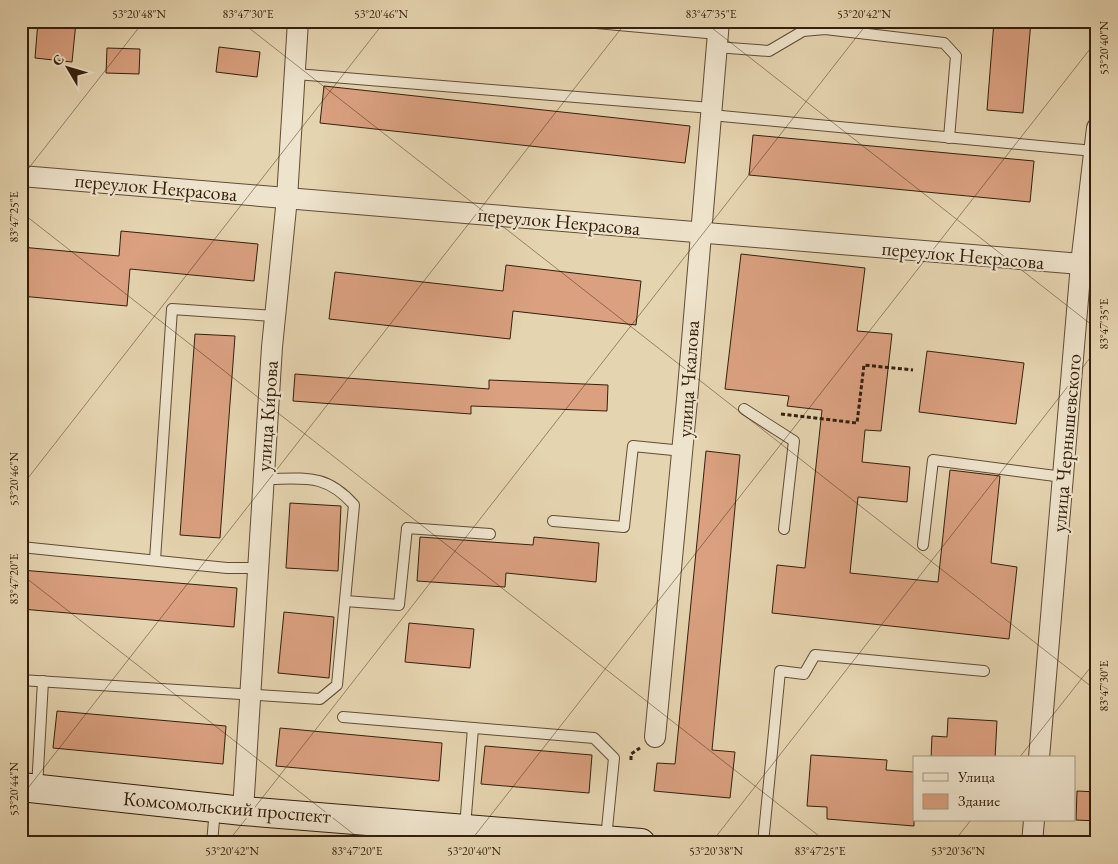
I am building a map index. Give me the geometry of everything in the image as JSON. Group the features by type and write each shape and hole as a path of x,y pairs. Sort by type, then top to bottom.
{"main road":[{"name":"Комсомольский проспект","path":"29,788 243,811 389,832 465,827 622,842"}],"street":[{"name":"улица Кирова","path":"243,811 274,316 287,198 298,21"},
{"name":"улица Чкалова","path":"655,737 683,451 718,34"},
{"name":"улица Чернышевского","path":"1039,756 1063,478 1089,262 1094,152 1097,128"},
{"name":"переулок Некрасова","path":"21,176 700,233 1089,262"},
{"path":"1032,843 1034,822"}],"lane":[{"path":"574,21 718,34 769,51 803,32 825,29 944,43 956,56 949,138"},
{"path":"296,74 711,111 949,138 1094,152"},
{"path":"155,560 172,309 274,316"},
{"path":"744,409 794,441 784,529"},
{"path":"553,521 624,527 633,446 683,451"},
{"path":"923,545 933,460 1063,478"},
{"path":"21,680 320,699 337,686 354,505 343,493 321,480 263,479"},
{"path":"345,601 400,605 407,528 490,534"},
{"path":"21,547 227,568 257,568"},
{"path":"763,843 780,671 804,674 816,654 984,671"},
{"path":"29,788 42,682"},
{"path":"343,717 594,738 614,758 622,842"},
{"path":"465,827 473,728"},
{"path":"212,843 215,808"}],"path":[{"path":"744,409 857,423 864,365 913,370"},
{"path":"630,763 631,754 655,737"},
{"path":"21,841 38,843"}],"building":[{"path":"38,21 76,22 72,62 35,58"},
{"path":"994,21 1031,21 1023,113 987,110"},
{"path":"219,47 260,52 257,77 216,72"},
{"path":"107,48 140,49 139,74 106,73"},
{"path":"324,86 690,126 685,163 320,123"},
{"path":"753,135 1034,161 1030,202 749,175"},
{"path":"121,231 258,244 254,281 130,269 127,306 21,296 21,247 119,256"},
{"path":"741,254 865,268 857,331 892,334 881,431 865,430 862,462 910,467 907,502 858,497 850,573 938,582 950,470 1000,476 991,563 1017,567 1009,639 772,613 777,565 805,568 822,410 787,406 789,396 725,389"},
{"path":"506,265 641,281 636,325 513,311 510,339 329,319 335,272 503,291"},
{"path":"195,334 235,336 220,538 180,535"},
{"path":"927,351 1024,363 1016,424 919,412"},
{"path":"295,374 489,389 489,380 608,385 607,411 471,406 471,414 293,401"},
{"path":"706,451 740,455 712,750 735,752 730,798 654,791 657,763 675,764"},
{"path":"290,503 341,506 338,571 286,568"},
{"path":"420,537 533,545 534,537 599,543 596,582 506,573 505,587 417,581"},
{"path":"21,570 237,588 234,627 21,609"},
{"path":"284,612 334,617 329,678 278,673"},
{"path":"409,623 474,629 470,668 405,662"},
{"path":"57,711 226,726 223,764 53,748"},
{"path":"948,718 997,721 995,756 931,756 932,736 947,737"},
{"path":"280,728 442,743 439,781 276,766"},
{"path":"485,746 592,755 589,793 481,784"},
{"path":"811,755 887,760 886,770 913,772 914,826 827,819 827,807 807,806"},
{"path":"1077,791 1097,792 1097,821 1076,820"}]}
